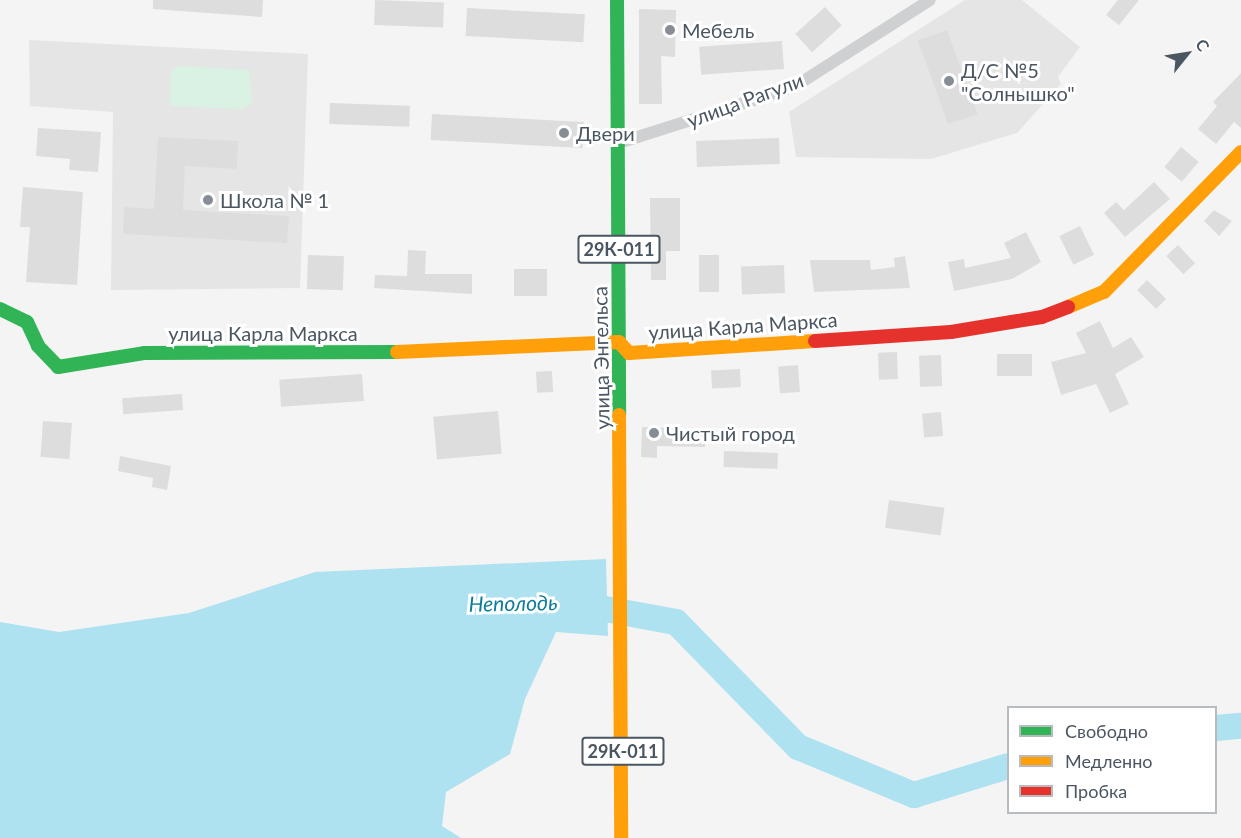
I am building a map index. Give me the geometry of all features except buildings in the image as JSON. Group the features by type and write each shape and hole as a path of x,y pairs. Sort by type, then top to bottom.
{"street":[{"name":"улица Энгельса","path":"617,0 624,663 621,838"},
{"name":"улица Рагули","path":"617,132 625,141 794,87 930,0"},
{"name":"улица Карла Маркса","path":"0,309 27,322 38,346 58,367 144,353 402,352 619,342 629,353 951,332 1042,317 1104,292 1241,152"}],"shaded area":[{"name":"Д/С №5 \"Солнышко\"","path":"965,0 1022,0 1080,47 1058,77 1061,84 1017,133 931,159 796,157 789,112"},
{"name":"Школа № 1","path":"29,40 308,54 300,288 111,290 113,112 30,106"}],"green space":[{"path":"178,66 249,70 252,102 243,109 170,106 171,72"}],"water":[{"path":"606,559 608,636 556,632 525,699 510,754 446,792 442,826 461,838 0,838 0,622 59,632 189,613 315,572"}],"waterway":[{"name":"Неполодь","path":"573,603 676,622 798,747 914,795 1007,766"},
{"name":"Неполодь","path":"1217,728 1241,726"}],"traffic: fast":[{"path":"617,0 619,415"},
{"path":"0,309 27,322 38,346 58,367 144,353 397,352"}],"traffic: slow":[{"path":"1068,307 1104,292 1241,152"},
{"path":"397,352 619,342 629,353 815,341"},
{"path":"619,415 621,838"}],"traffic: jam":[{"path":"815,341 951,332 1042,317 1068,307"}],"place":[{"name":"Мебель","path":"670,30"},
{"name":"Д/С №5 \"Солнышко\"","path":"949,81"},
{"name":"Двери","path":"564,133"},
{"name":"Школа № 1","path":"208,200"},
{"name":"Чистый город","path":"654,433"}]}
